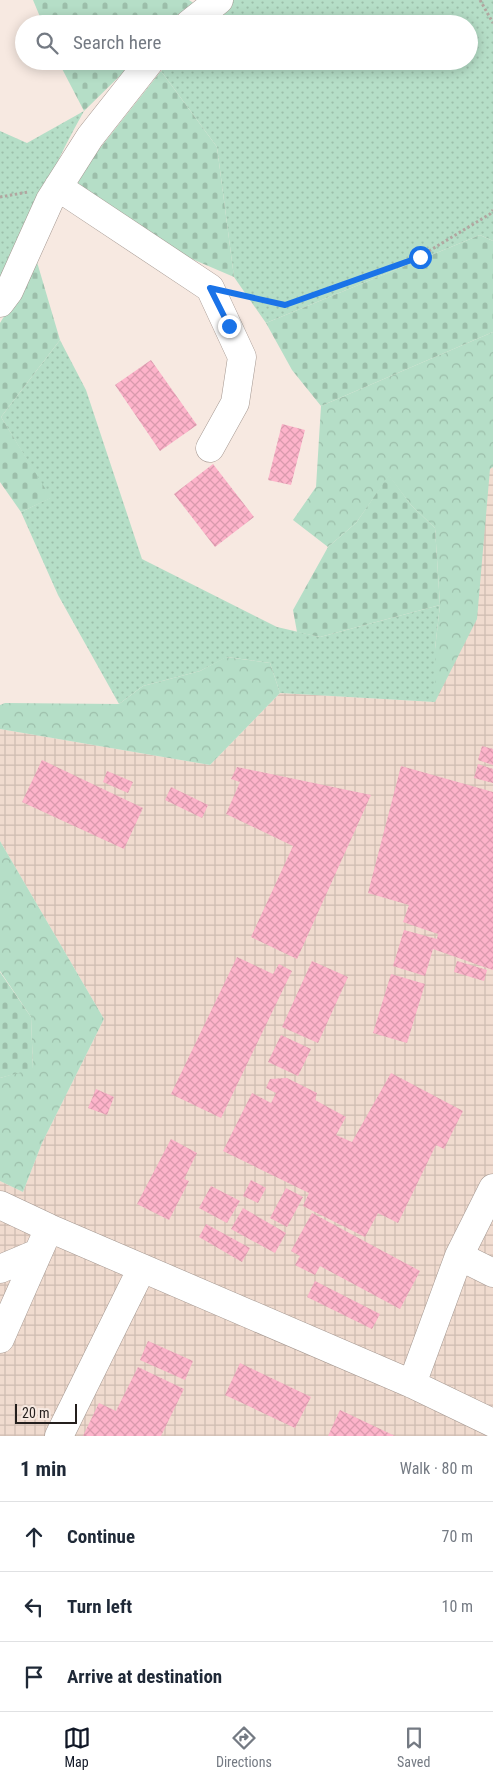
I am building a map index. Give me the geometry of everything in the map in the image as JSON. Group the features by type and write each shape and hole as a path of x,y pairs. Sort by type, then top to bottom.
{"street":[{"path":"200,15 219,0"},
{"path":"0,303 9,291 58,186 90,136 143,70"},
{"path":"58,186 210,288 242,358 235,403 210,448"},
{"path":"412,1384 459,1256 493,1188"},
{"path":"0,1205 49,1228 412,1384 493,1423"},
{"path":"0,1339 49,1228"},
{"path":"0,1269 38,1253"},
{"path":"459,1256 493,1272"},
{"path":"59,1436 142,1268"}],"path":[{"path":"480,0 493,23"},
{"path":"210,288 285,305 420,257 490,214 493,210"}],"shaded area":[{"path":"493,467 493,1436 0,1436 0,1181 23,1192 42,1143 104,1019 0,841 0,729 210,765 280,693 435,702 490,469"}],"green space":[{"path":"33,0 189,0 195,4 183,15 39,15"},
{"path":"232,0 493,0 493,241 480,235 266,323 234,277 217,147 161,71 478,70 478,15 219,15"},
{"path":"63,70 126,70 84,111"},
{"path":"161,71 217,147 234,277 185,256 74,181"},
{"path":"84,111 61,154 0,285 0,131 27,143"},
{"path":"480,235 493,241 493,332 321,406 292,370 266,323"},
{"path":"37,262 60,340 1,417 51,498 21,512 0,482 0,323"},
{"path":"493,332 493,467 490,469 477,619 435,702 435,649 440,605 435,528 411,505 389,476 356,523 328,547 293,520 316,487 321,406"},
{"path":"60,340 86,390 142,559 277,627 320,637 440,605 435,649 435,702 280,693 270,663 227,657 200,671 143,686 119,704 58,595 21,512 50,498 1,417"},
{"path":"389,475 411,505 435,528 440,605 320,637 297,632 293,610 328,547 356,523"},
{"path":"226,657 270,663 280,693 210,765 0,729 0,705 5,703 119,704 143,686 200,671"},
{"path":"0,841 104,1019 42,1143 23,1192 0,1181 0,1078 33,1068 31,1017 0,971"},
{"path":"0,972 31,1017 33,1069 0,1078"}],"building":[{"path":"151,360 197,425 160,451 115,385"},
{"path":"282,424 305,430 291,485 268,480"},
{"path":"213,464 254,517 215,547 174,494"},
{"path":"482,746 493,749 493,765 478,760"},
{"path":"42,760 143,808 124,849 22,802"},
{"path":"478,764 493,769 493,783 474,778"},
{"path":"401,766 493,792 493,970 433,949 425,976 393,966 404,930 437,939 438,934 403,922 409,905 368,893"},
{"path":"237,767 371,795 297,959 251,937 293,846 226,814 240,782 231,779"},
{"path":"107,771 133,782 128,793 103,782"},
{"path":"171,787 208,805 202,818 165,800"},
{"path":"237,957 273,974 279,964 292,971 221,1118 171,1094"},
{"path":"312,961 348,977 318,1043 282,1027"},
{"path":"457,961 487,970 484,981 454,972"},
{"path":"391,974 425,984 407,1043 373,1033"},
{"path":"281,1035 311,1049 298,1076 268,1062"},
{"path":"391,1073 463,1111 444,1149 436,1145 398,1223 378,1213 365,1237 303,1206 309,1193 223,1151 252,1093 271,1103 276,1093 266,1088 270,1079 287,1078 317,1093 315,1100 346,1117 336,1135 352,1142"},
{"path":"96,1089 114,1097 107,1115 88,1108"},
{"path":"171,1139 197,1153 184,1179 189,1181 169,1220 137,1204"},
{"path":"251,1180 266,1188 258,1203 243,1196"},
{"path":"211,1186 240,1201 227,1223 199,1208"},
{"path":"286,1188 303,1197 287,1227 270,1218"},
{"path":"243,1208 286,1233 275,1253 231,1229"},
{"path":"312,1213 420,1271 400,1309 320,1266 315,1275 295,1265 300,1256 291,1251"},
{"path":"206,1224 250,1248 242,1262 199,1237"},
{"path":"315,1281 380,1314 372,1329 307,1297"},
{"path":"148,1341 193,1361 185,1380 140,1360"},
{"path":"240,1363 311,1397 295,1428 225,1395"},
{"path":"138,1367 184,1389 161,1436 83,1436 99,1403 116,1411"},
{"path":"340,1410 395,1436 328,1436"}],"route":[{"path":"229,326 210,288 285,305 420,257"}]}
